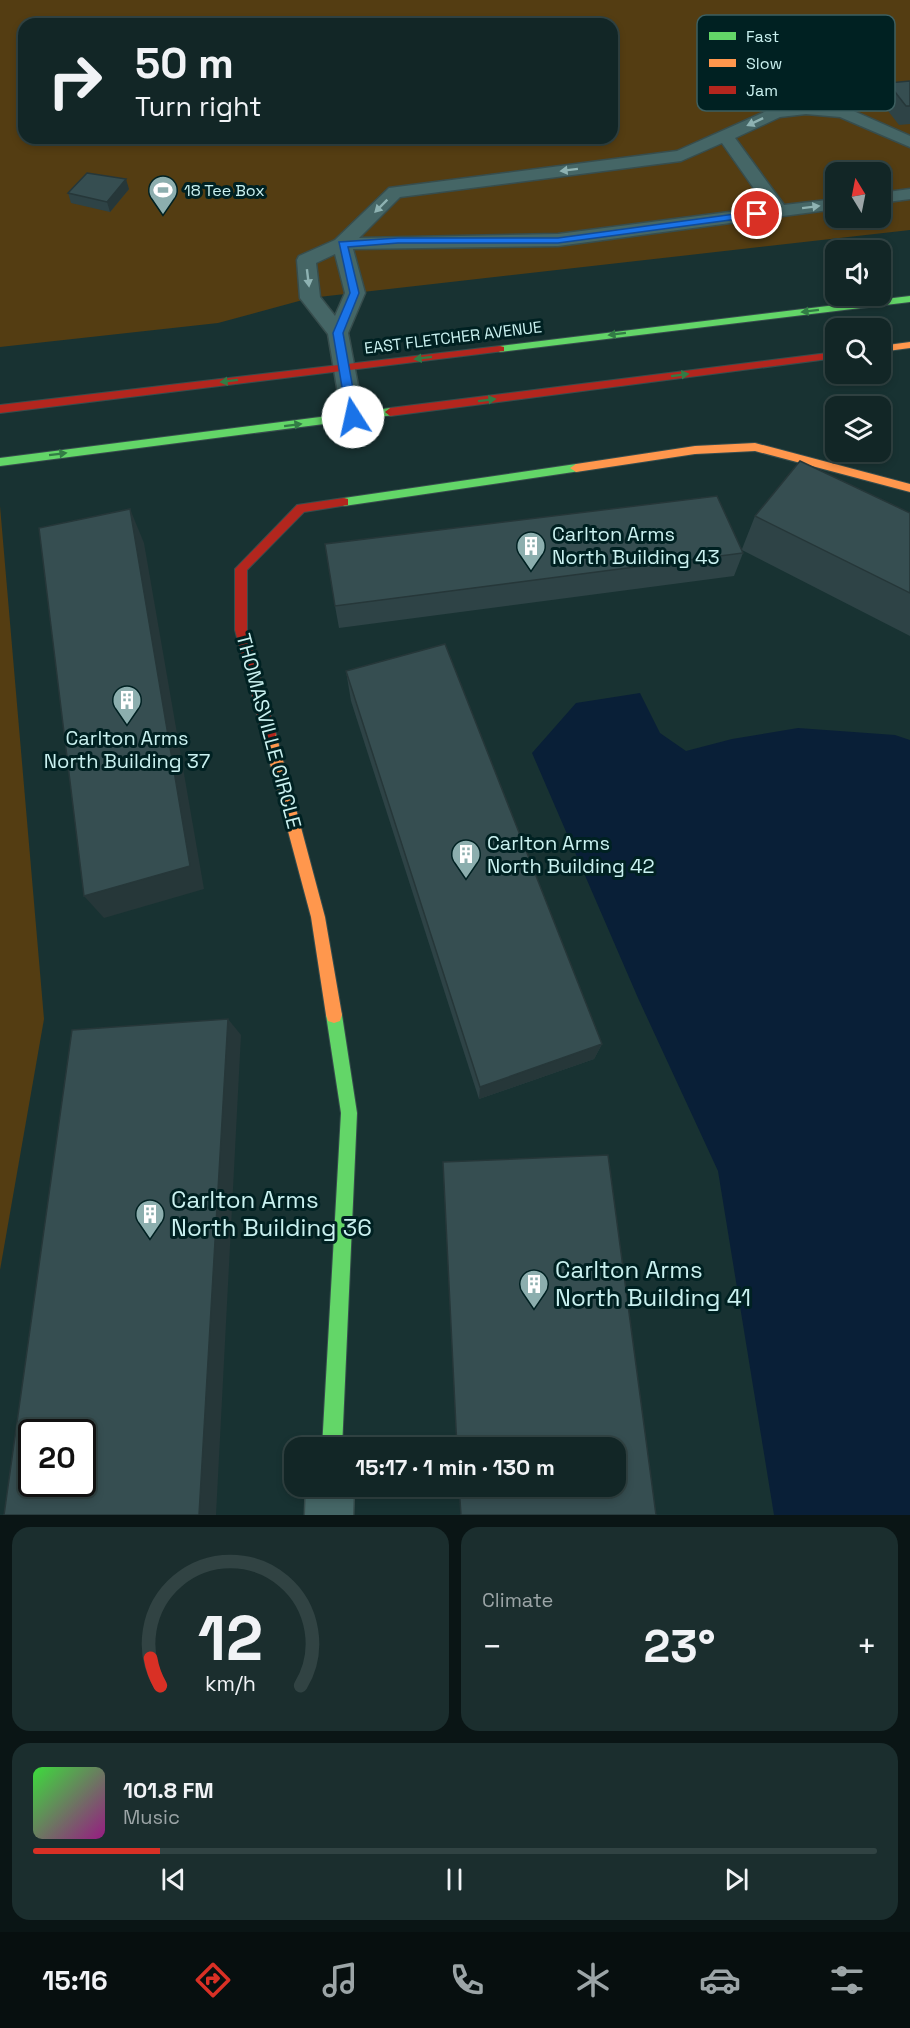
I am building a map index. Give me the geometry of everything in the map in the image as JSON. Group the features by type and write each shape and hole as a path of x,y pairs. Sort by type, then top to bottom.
{"main road":[{"name":"EAST FLETCHER AVENUE","path":"0,409 910,299"},
{"path":"891,348 910,345"},
{"path":"0,462 825,356"},
{"name":"THOMASVILLE CIRCLE","path":"333,1437 349,1113 318,917 241,630 241,569 301,508 695,450 756,447 910,488"}],"street":[{"path":"329,1515 330,1497"}],"lane":[{"path":"353,417 338,333 310,298 306,260 342,244 395,192 681,156 777,112 787,111"},
{"path":"831,111 843,112 910,142"},
{"path":"725,136 779,211"},
{"path":"891,197 910,194"},
{"path":"342,244 398,241 558,240 825,205"},
{"path":"338,333 355,293 342,244"}],"shaded area":[{"path":"0,0 910,0 910,230 310,298 218,323 0,347"},
{"path":"0,506 44,1019 0,1270"}],"water":[{"path":"640,693 660,733 686,751 732,739 798,728 895,735 910,740 910,1515 774,1515 718,1171 638,998 532,753 576,703"}],"building":[{"path":"910,81 910,106 906,106 895,92 895,82"},
{"path":"87,173 126,179 107,202 68,193"},
{"path":"800,461 910,513 910,593 755,516"},
{"path":"717,496 743,553 335,606 325,544"},
{"name":"Carlton Arms North Building 37","path":"130,509 190,866 84,896 39,528"},
{"name":"Carlton Arms North Building 42","path":"445,644 602,1044 480,1087 346,671"},
{"name":"Carlton Arms North Building 36","path":"228,1019 199,1515 4,1515 72,1030"},
{"name":"Carlton Arms North Building 41","path":"608,1155 656,1515 461,1515 460,1497 626,1497 626,1437 456,1437 443,1162"}],"traffic: fast":[{"path":"500,349 910,299"},
{"path":"0,462 390,412"},
{"path":"344,502 576,468"},
{"path":"333,1437 349,1113 334,1015"}],"traffic: slow":[{"path":"891,348 910,345"},
{"path":"576,468 695,450 755,447 910,488"},
{"path":"269,734 318,917 334,1015"}],"traffic: jam":[{"path":"0,409 500,349"},
{"path":"390,412 825,356"},
{"path":"269,734 241,630 241,569 301,508 344,502"}],"place":[{"name":"18 Tee Box","path":"163,216"},
{"name":"Carlton Arms North Building 43","path":"531,572"},
{"name":"Carlton Arms North Building 37","path":"127,726"},
{"name":"Carlton Arms North Building 42","path":"466,880"},
{"name":"Carlton Arms North Building 36","path":"150,1240"},
{"name":"Carlton Arms North Building 41","path":"534,1310"}],"route":[{"path":"353,417 338,333 355,293 342,244 398,241 558,240 757,214"}]}
